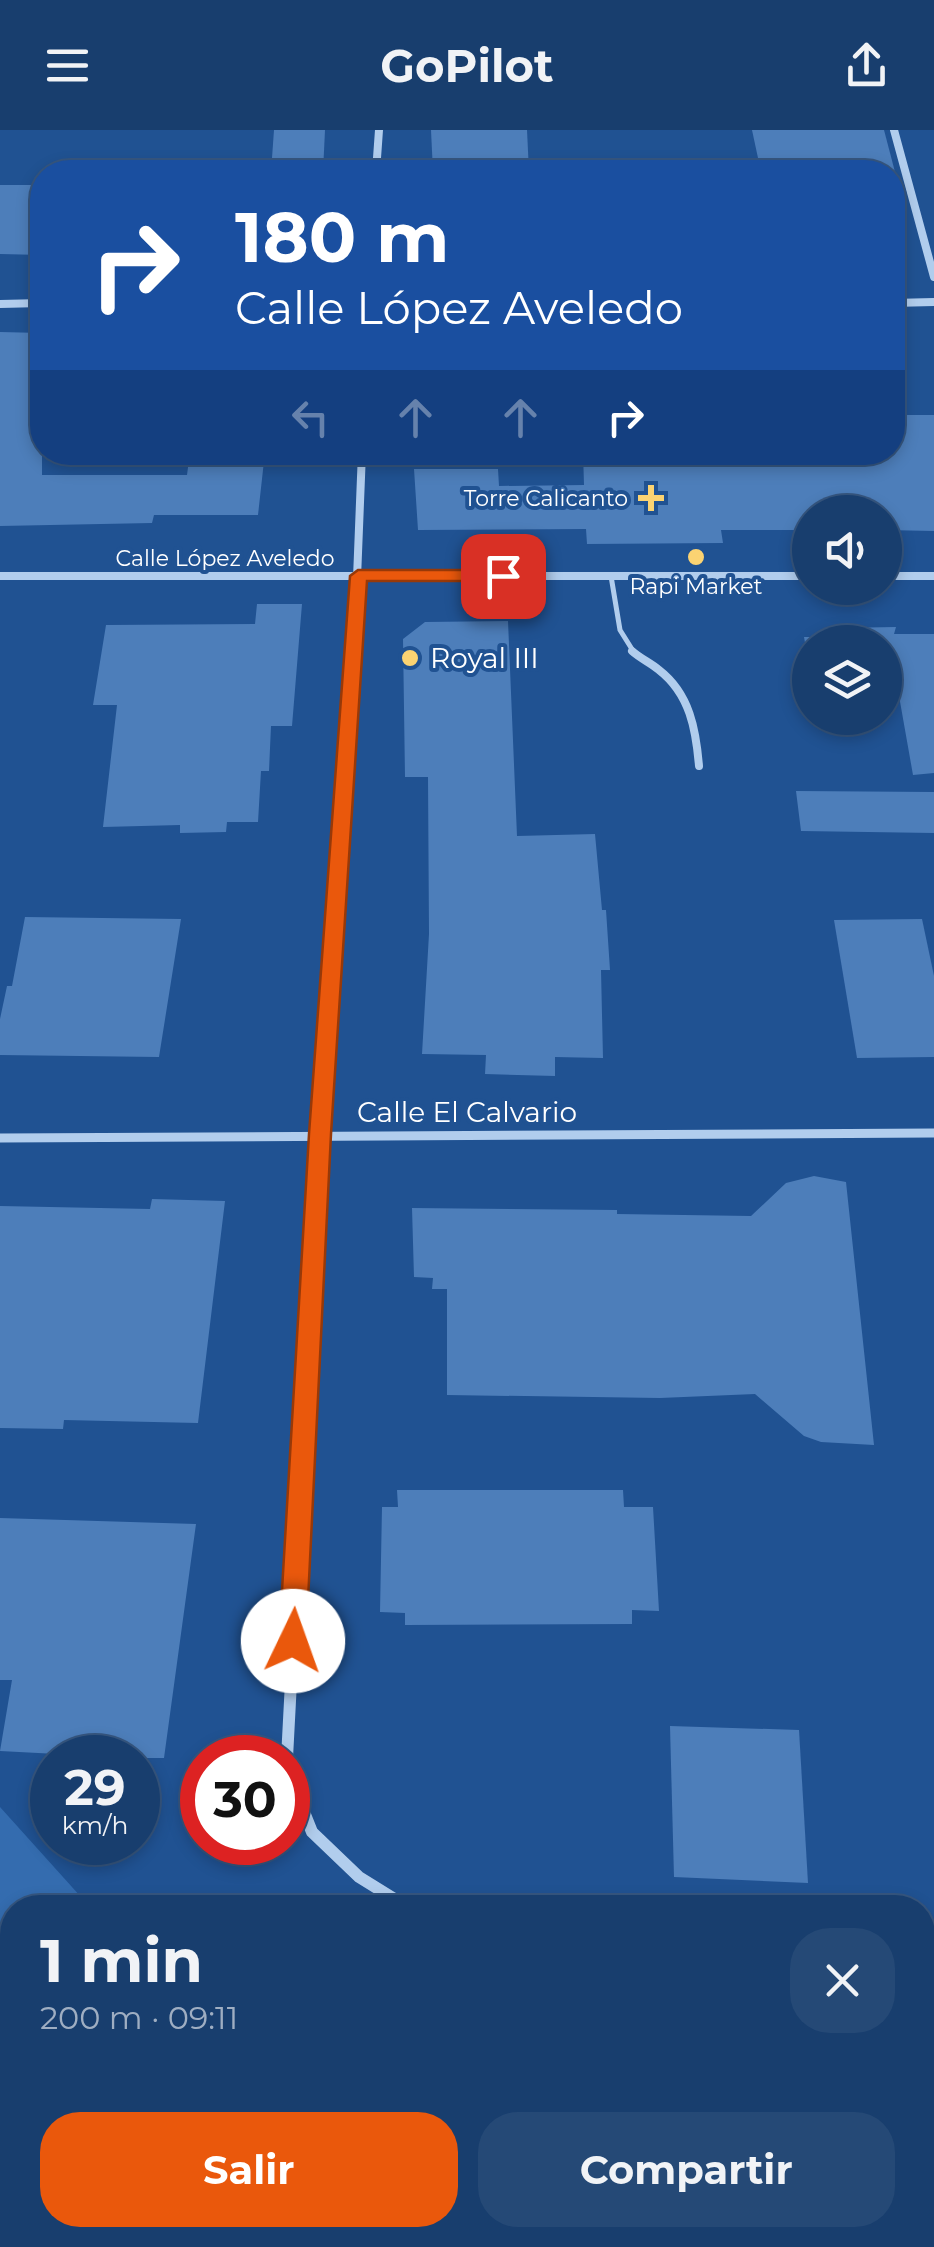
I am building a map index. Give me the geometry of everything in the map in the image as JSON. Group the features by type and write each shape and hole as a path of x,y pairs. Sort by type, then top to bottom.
{"street":[{"path":"377,160 380,130"},
{"path":"894,130 902,160"},
{"path":"905,170 934,276"},
{"path":"905,303 934,302"},
{"path":"0,304 30,304"},
{"path":"287,1735 362,465"},
{"name":"Calle López Aveledo","path":"0,576 792,576"},
{"path":"902,576 934,576"},
{"name":"Calle El Calvario","path":"0,1138 934,1133"},
{"path":"310,1827 359,1877 388,1895"}],"lane":[{"path":"611,576 624,640 636,657 662,672 688,702 696,728 699,766"}],"shaded area":[{"path":"0,1807 30,1840 30,1865 52,1865 79,1895 0,1895"}],"building":[{"path":"274,130 325,130 324,160 272,160"},
{"path":"431,130 527,130 528,160 432,160"},
{"path":"752,130 884,130 892,160 758,160"},
{"path":"0,185 30,185 30,255 0,254"},
{"path":"0,332 30,333 30,465 42,465 42,475 187,475 188,465 264,465 258,515 154,515 152,523 0,526"},
{"path":"905,415 934,415 934,531 902,530 902,495 792,495 792,530 721,530 723,543 587,544 586,529 418,530 414,469 498,469 499,486 584,485 583,465 905,465"},
{"path":"257,604 302,604 292,726 271,726 269,771 261,771 258,822 227,822 226,832 180,833 180,825 103,827 117,705 93,705 106,625 255,624"},
{"path":"508,621 517,836 595,834 602,910 606,910 610,970 601,970 603,1058 555,1057 555,1076 485,1074 486,1055 422,1054 429,934 428,777 405,777 403,639 425,622"},
{"path":"902,634 934,634 934,773 913,775 902,713"},
{"path":"796,791 934,792 934,833 801,831"},
{"path":"25,917 181,919 159,1057 0,1055 0,1019 7,986 12,986"},
{"path":"922,919 934,976 934,1057 857,1058 834,920"},
{"path":"814,1176 846,1182 874,1445 821,1442 804,1436 755,1394 660,1398 447,1395 447,1289 432,1289 433,1278 414,1277 412,1208 751,1216 786,1183"},
{"path":"152,1199 225,1201 198,1423 64,1420 63,1429 0,1428 0,1206 150,1209"},
{"path":"397,1490 623,1490 624,1507 653,1507 659,1611 632,1610 632,1624 405,1625 405,1613 380,1612 382,1507 398,1507"},
{"path":"0,1518 196,1524 164,1758 160,1758 160,1735 30,1735 30,1753 0,1751 12,1680 0,1680"},
{"path":"670,1726 799,1730 808,1883 674,1877"}],"place":[{"name":"Torre Calicanto","path":"651,498"},
{"name":"Rapi Market","path":"696,557"},
{"name":"Royal III","path":"410,658"}],"route":[{"path":"293,1641 320,1134 358,576 503,576"}]}
